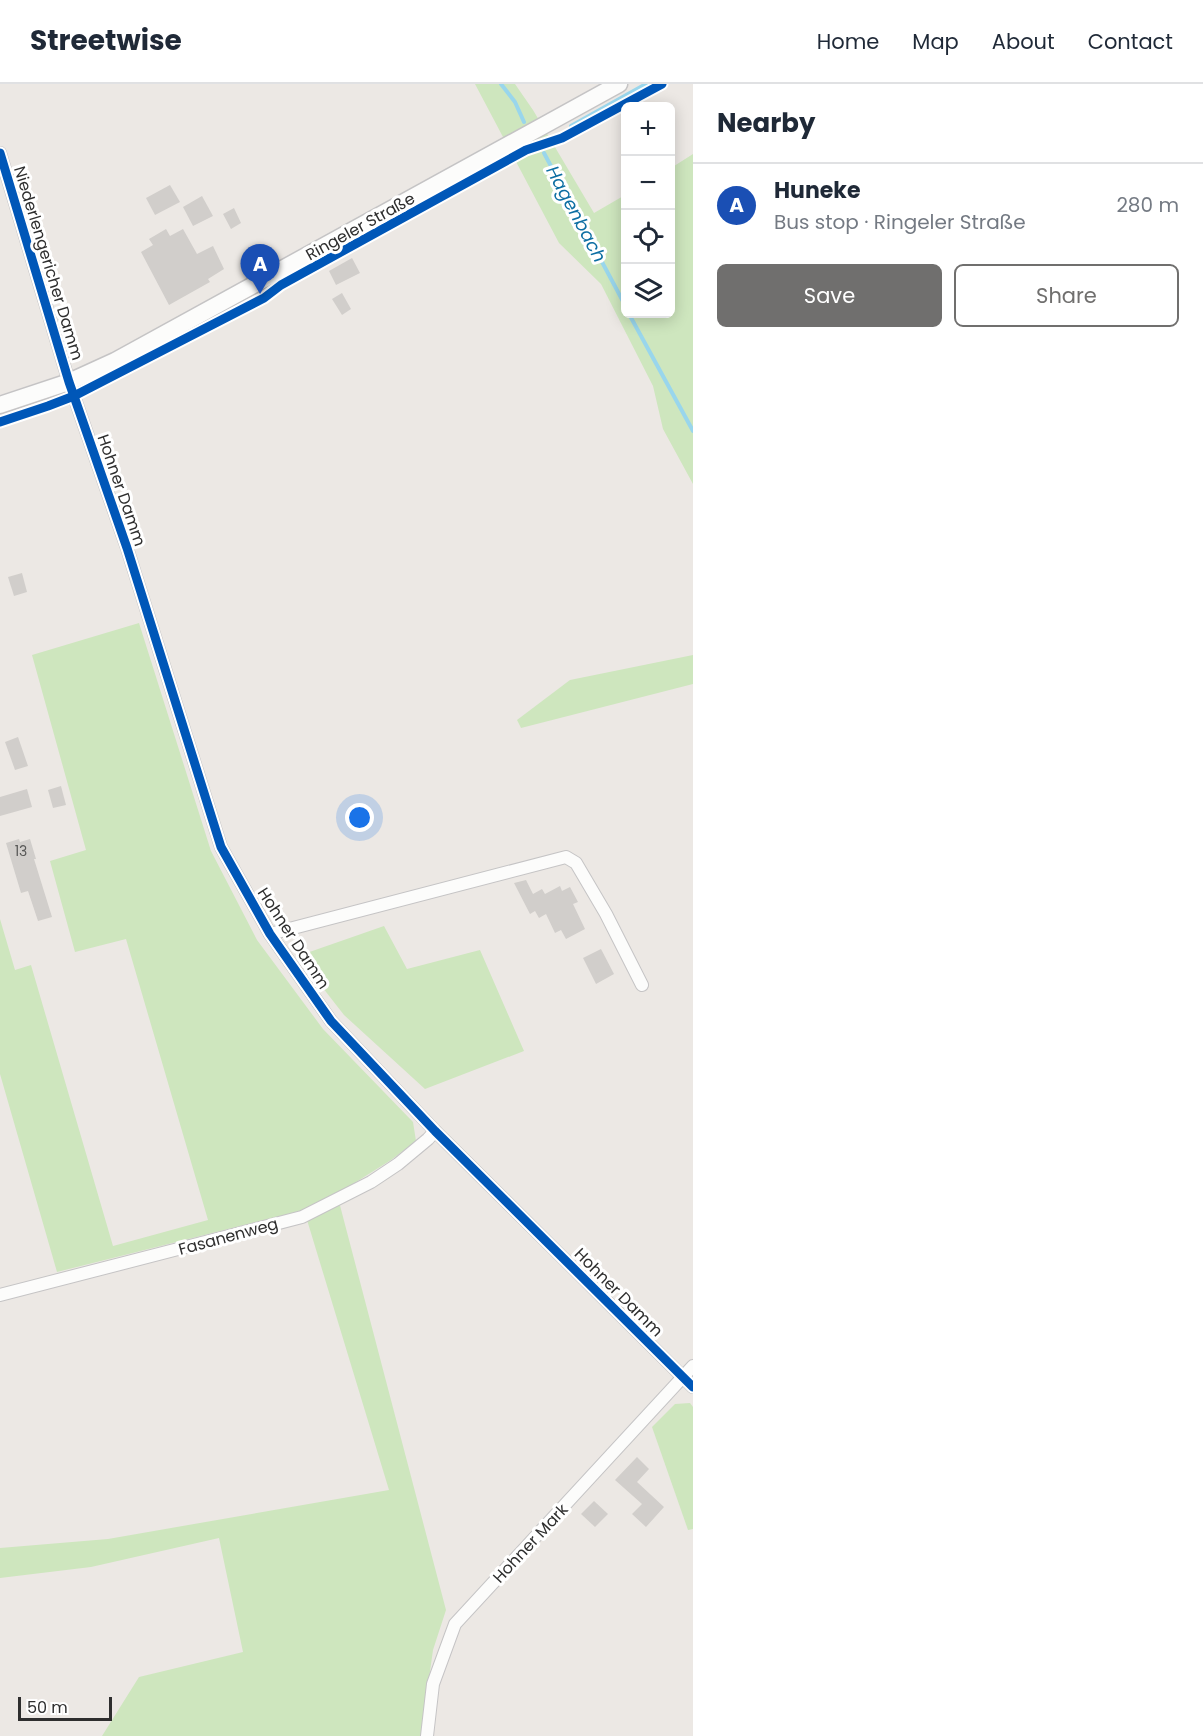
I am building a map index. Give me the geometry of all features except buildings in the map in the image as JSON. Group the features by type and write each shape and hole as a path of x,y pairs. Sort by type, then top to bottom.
{"street":[{"name":"Ringeler Straße","path":"0,405 69,382 149,343 619,84"},
{"name":"Niederlengericher Damm","path":"0,153 69,382"},
{"name":"Hohner Damm","path":"69,382 127,548 222,847 270,934 331,1022 435,1131 693,1387"},
{"name":"Hohner Damm","path":"270,934 566,857 576,863 606,914 642,984"},
{"name":"Fasanenweg","path":"0,1295 302,1217 371,1182 398,1164 435,1131"},
{"name":"Hohner Mark","path":"427,1736 433,1684 454,1624 693,1366"}],"green space":[{"path":"475,84 515,84 594,213 621,197 621,318 675,318 675,165 693,154 693,484 663,429 653,386 601,284 559,243"},
{"path":"139,623 211,851 257,940 323,1029 413,1122 416,1141 391,1160 337,1194 446,1610 433,1650 421,1736 102,1736 139,1677 243,1652 219,1538 91,1567 0,1578 0,1548 108,1539 389,1490 304,1210 57,1272 0,1074 0,919 15,970 31,965 113,1246 208,1220 126,939 75,952 50,861 86,850 32,655"},
{"path":"693,655 693,684 521,728 517,720 570,680"},
{"path":"384,926 407,969 480,950 524,1051 425,1089 344,1015 298,956"},
{"path":"690,1403 693,1407 693,1529 688,1530 652,1427 675,1404"}],"waterway":[{"name":"Hagenbach","path":"501,84 515,102 524,122"},
{"path":"571,126 646,84"},
{"name":"Hagenbach","path":"544,153 621,298"},
{"name":"Hagenbach","path":"631,318 693,431"}],"cycle path":[{"path":"0,422 74,396 264,298 281,285 526,150 562,138 662,84"},
{"path":"0,153 69,382 127,548 221,847 270,934 331,1021 435,1131 693,1387"}],"place":[{"name":"Huneke","path":"260,294"}]}
